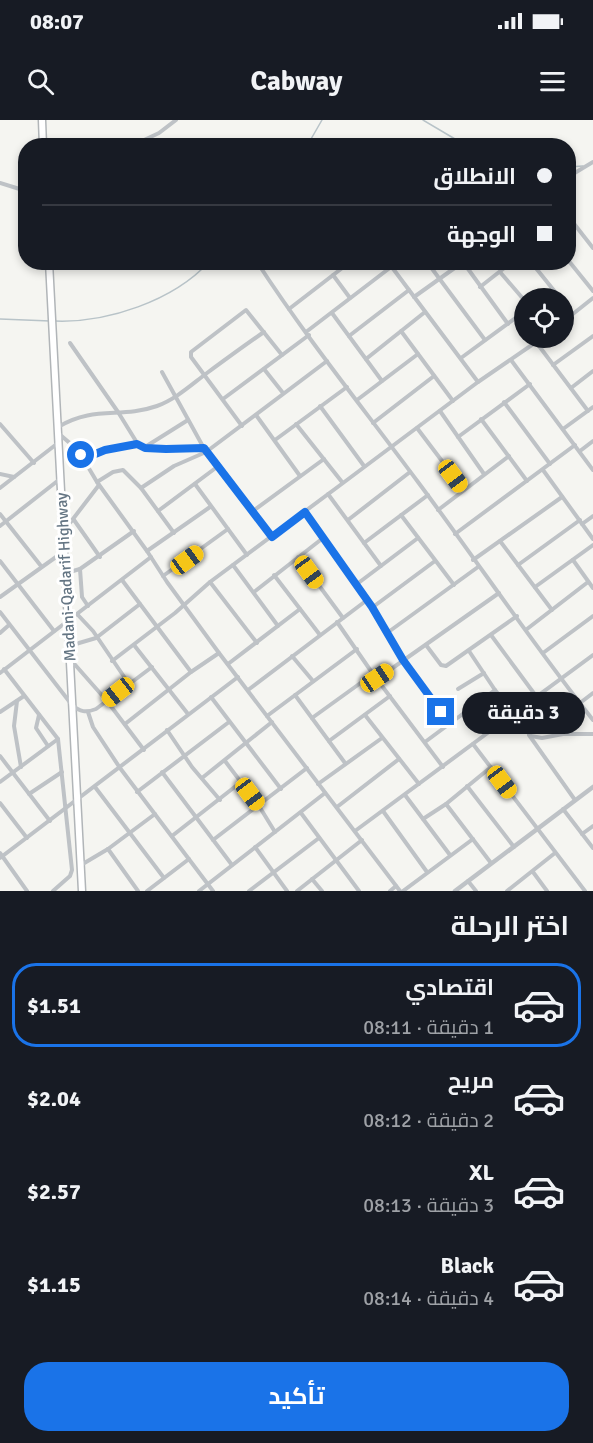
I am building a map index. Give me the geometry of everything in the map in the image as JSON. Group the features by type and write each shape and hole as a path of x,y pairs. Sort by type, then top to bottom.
{"highway":[{"path":"42,120 43,138"},
{"name":"Madani-Qadarif Highway","path":"50,270 82,891"}],"street":[{"path":"148,138 176,120"},
{"path":"576,172 593,162"},
{"path":"0,183 18,189"},
{"path":"576,227 593,248"},
{"path":"263,270 478,567 593,720"},
{"path":"290,309 340,270"},
{"path":"224,399 282,355 383,270"},
{"path":"394,270 478,382"},
{"path":"433,270 485,340"},
{"path":"414,297 452,270"},
{"path":"469,270 508,324"},
{"path":"480,286 502,270"},
{"path":"537,270 552,288"},
{"path":"576,270 593,291"},
{"path":"500,272 514,288"},
{"path":"333,275 350,298"},
{"path":"349,336 409,290"},
{"path":"574,312 593,298"},
{"path":"242,426 191,357 191,352 244,310 248,311 282,355"},
{"path":"366,359 425,312"},
{"path":"332,313 382,381"},
{"path":"461,358 514,319"},
{"path":"401,331 453,401"},
{"path":"264,332 175,397 156,406 130,412 101,412 76,417 57,430 73,445 98,484 134,531 163,576 219,653 396,886 402,891 472,839"},
{"path":"553,365 593,336"},
{"path":"70,344 118,412 137,444 145,448 205,450"},
{"path":"112,662 185,605 210,582 478,382 528,348"},
{"path":"540,348 588,411"},
{"path":"357,400 418,354"},
{"path":"511,360 593,470"},
{"path":"141,488 242,426 327,361"},
{"path":"264,369 283,393"},
{"path":"571,388 593,371"},
{"path":"162,372 205,450 272,537"},
{"path":"373,423 434,376"},
{"path":"458,437 530,384"},
{"path":"275,440 347,387"},
{"path":"504,402 550,464"},
{"path":"320,406 364,466"},
{"path":"563,429 593,408"},
{"path":"440,411 484,474"},
{"path":"256,415 300,476"},
{"path":"482,419 527,481"},
{"path":"145,448 188,420"},
{"path":"0,424 34,463"},
{"path":"296,424 343,483"},
{"path":"417,428 464,490"},
{"path":"580,451 593,441"},
{"path":"0,488 58,443"},
{"path":"83,459 105,450 137,444"},
{"path":"455,534 575,445"},
{"path":"438,510 509,456"},
{"path":"252,511 324,459"},
{"path":"158,511 217,467"},
{"path":"63,532 74,520 98,484 113,472 123,470 141,488 174,533"},
{"path":"543,470 593,539"},
{"path":"348,520 410,472"},
{"path":"0,474 15,477"},
{"path":"0,526 60,479"},
{"path":"195,484 247,555"},
{"path":"328,494 381,566"},
{"path":"364,543 428,495"},
{"path":"473,560 562,497"},
{"path":"147,550 210,507"},
{"path":"305,512 357,584 403,660 450,723"},
{"path":"0,514 41,566"},
{"path":"401,515 454,585"},
{"path":"518,565 593,516"},
{"path":"74,520 100,556"},
{"path":"163,576 228,530"},
{"path":"65,573 80,569 134,531"},
{"path":"254,592 323,538"},
{"path":"357,584 418,538"},
{"path":"500,541 552,610"},
{"path":"535,587 593,545"},
{"path":"0,597 64,552"},
{"path":"0,673 151,557"},
{"path":"298,557 343,618"},
{"path":"573,560 593,588"},
{"path":"0,561 54,631"},
{"path":"372,607 435,561"},
{"path":"233,565 278,626"},
{"path":"387,633 478,567"},
{"path":"80,569 82,597 88,606"},
{"path":"274,575 320,635"},
{"path":"122,580 191,672"},
{"path":"210,582 257,643"},
{"path":"526,629 588,582"},
{"path":"377,678 499,592"},
{"path":"248,690 367,600"},
{"path":"69,646 96,638 140,604"},
{"path":"228,664 300,609"},
{"path":"0,612 78,710 88,712 107,701 152,667"},
{"path":"77,614 93,631 129,684"},
{"path":"426,645 443,667 517,616"},
{"path":"543,653 593,616"},
{"path":"337,622 373,674 443,766"},
{"path":"0,633 9,625"},
{"path":"491,635 536,696"},
{"path":"134,645 188,714"},
{"path":"267,716 357,649"},
{"path":"469,651 575,800"},
{"path":"125,724 219,653"},
{"path":"355,831 593,655"},
{"path":"292,656 313,681"},
{"path":"70,658 107,701 144,750"},
{"path":"4,669 58,739 72,870 70,876 52,891"},
{"path":"458,689 484,673"},
{"path":"312,718 373,674"},
{"path":"27,891 1,856 78,801 238,676"},
{"path":"425,742 495,690"},
{"path":"580,703 593,693"},
{"path":"295,695 345,763"},
{"path":"0,712 25,696"},
{"path":"329,741 390,696"},
{"path":"211,697 281,789"},
{"path":"18,701 14,726 21,766"},
{"path":"88,712 93,727 120,768 213,891"},
{"path":"39,715 36,728 48,746"},
{"path":"365,715 419,784"},
{"path":"137,792 229,722"},
{"path":"202,778 272,722"},
{"path":"167,730 184,756 220,800"},
{"path":"529,735 542,738 563,734 593,734"},
{"path":"318,784 382,738"},
{"path":"0,782 58,739"},
{"path":"473,744 585,891"},
{"path":"0,756 50,821"},
{"path":"337,807 399,759"},
{"path":"225,761 259,806 275,832"},
{"path":"423,819 446,804 491,767"},
{"path":"213,840 307,768"},
{"path":"29,795 62,772"},
{"path":"162,772 232,865"},
{"path":"172,836 198,818 241,782"},
{"path":"468,786 514,847"},
{"path":"95,787 164,878"},
{"path":"455,891 593,787"},
{"path":"199,891 326,793"},
{"path":"405,795 450,855"},
{"path":"0,803 27,838"},
{"path":"446,804 491,863"},
{"path":"563,810 593,848"},
{"path":"383,811 427,873"},
{"path":"301,813 359,891"},
{"path":"81,865 130,834 155,814"},
{"path":"582,834 593,826"},
{"path":"251,891 272,872 319,838"},
{"path":"297,891 362,840"},
{"path":"255,847 287,891"},
{"path":"108,849 138,891"},
{"path":"509,890 555,853"},
{"path":"147,891 189,859"},
{"path":"532,872 547,891"},
{"path":"312,879 322,891"},
{"path":"468,881 476,891"},
{"path":"390,891 396,886"}],"waterway":[{"path":"312,138 322,120"},
{"path":"423,120 453,138"},
{"path":"576,166 583,166"},
{"path":"55,321 96,318 138,307 177,288 200,270"},
{"path":"0,319 50,321"}],"route":[{"path":"81,455 83,459 105,450 137,444 145,448 204,448 272,537 305,512 372,607 403,660 441,712"}]}
